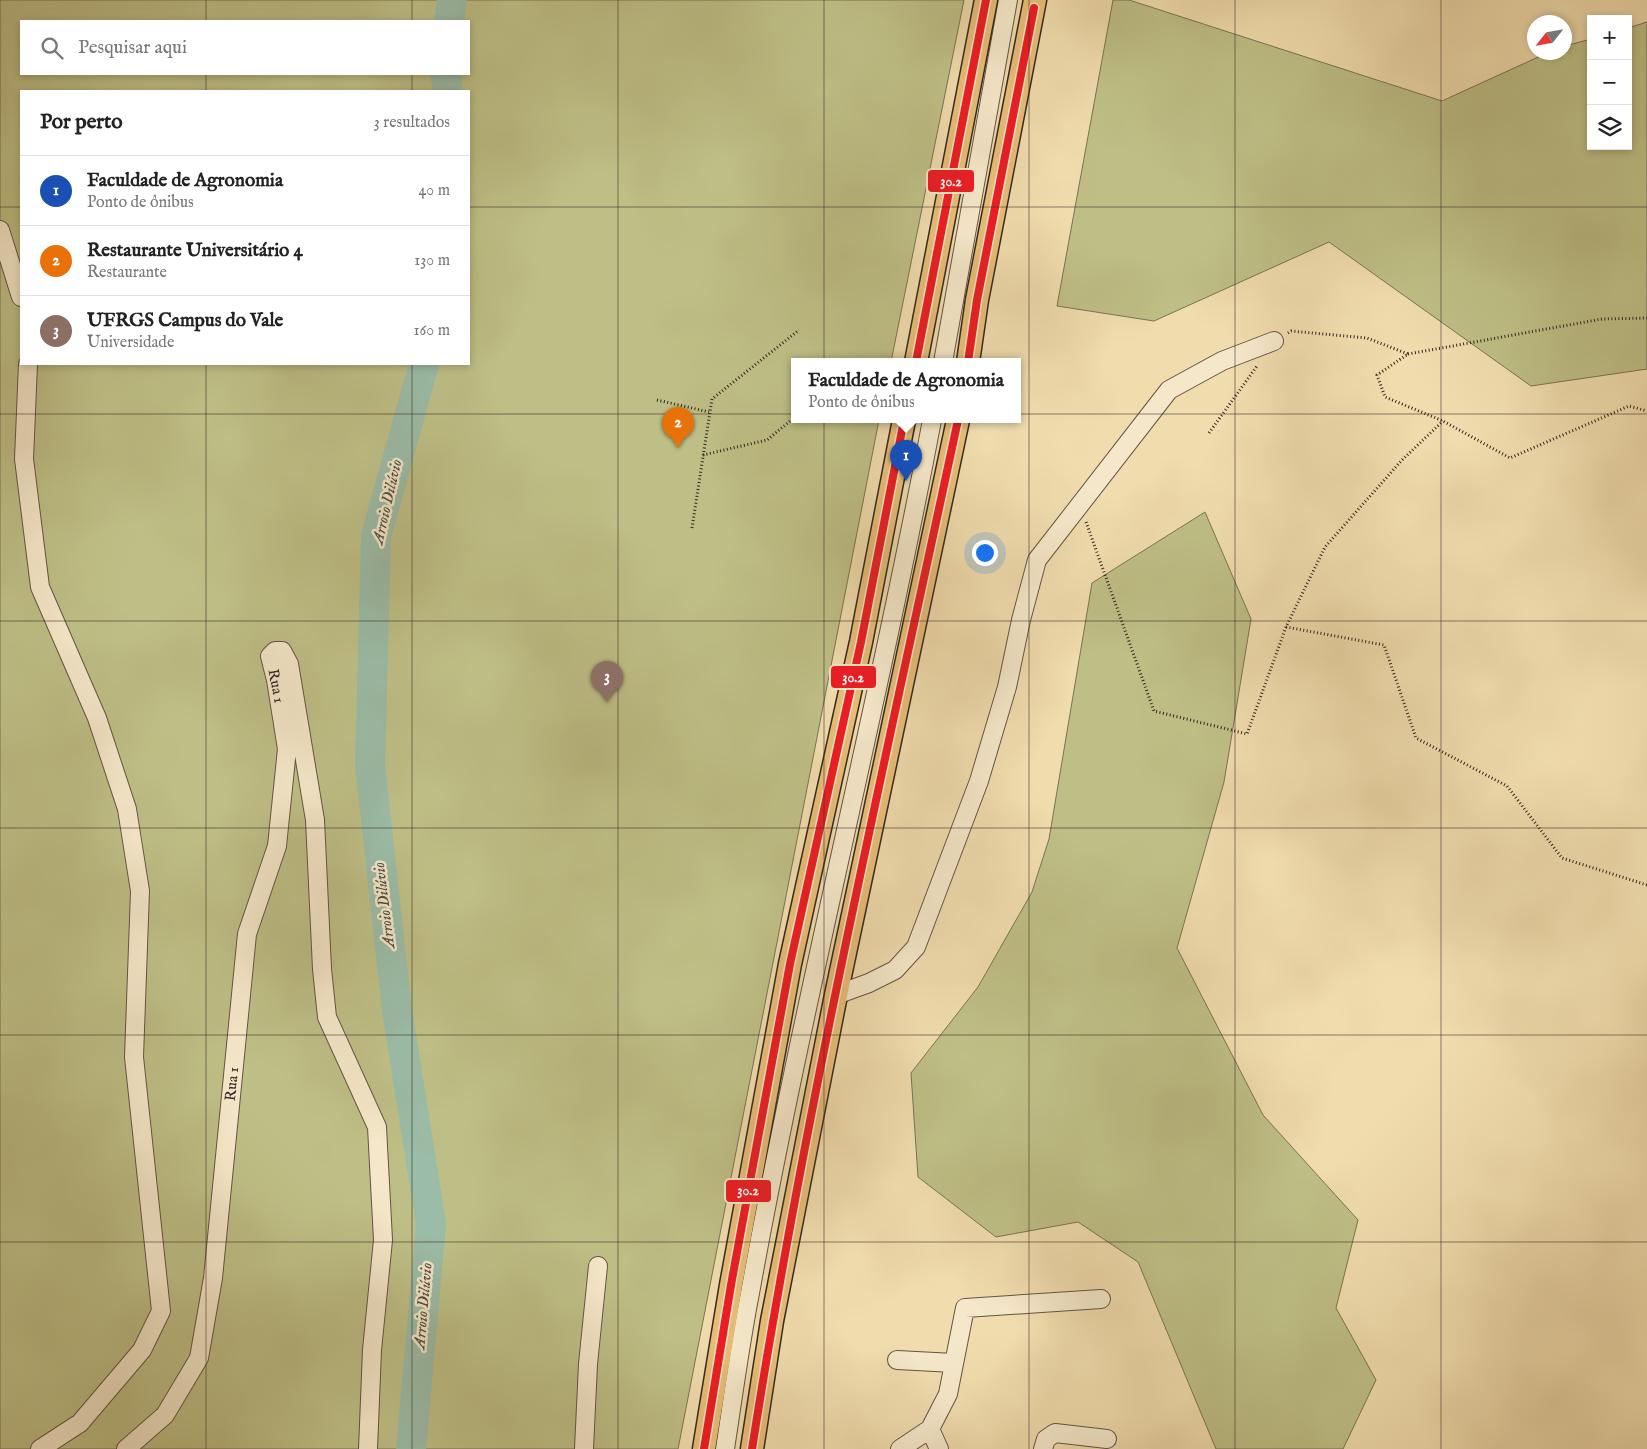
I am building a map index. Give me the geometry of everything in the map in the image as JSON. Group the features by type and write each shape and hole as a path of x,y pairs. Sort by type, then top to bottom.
{"main road":[{"path":"917,358 986,0"},
{"path":"969,358 976,300 1034,4"},
{"path":"704,1449 731,1286 790,964 861,642 903,423"},
{"path":"752,1449 772,1320 836,995 957,423"}],"street":[{"path":"944,358 1008,0"},
{"path":"956,152 1034,4"},
{"path":"0,230 20,293"},
{"path":"836,995 869,984 895,970 916,946 979,781 1007,687 1021,620 1037,560 1169,390 1222,362 1274,341"},
{"path":"28,365 24,459 40,587 103,736 127,809 140,891 134,1057 161,1311 142,1350 80,1423 40,1449"},
{"path":"725,1449 762,1230 813,980 910,537 931,423"},
{"name":"Rua 1","path":"126,1449 165,1415 199,1358 213,1278 247,934 277,846 287,749 276,680 270,656 275,650 282,651 290,664 315,820 322,969 327,1017 377,1127 383,1240 372,1350 368,1449"},
{"path":"762,1230 789,1236"},
{"path":"584,1449 588,1364 598,1266"},
{"path":"900,1449 930,1429 948,1394 966,1308 1101,1299"},
{"path":"897,1360 954,1363"},
{"path":"930,1429 939,1449"},
{"path":"1043,1449 1046,1439 1054,1434 1107,1440"}],"path":[{"path":"1647,318 1602,319 1408,354 1377,375 1385,396 1443,421 1510,458 1629,406 1647,411"},
{"path":"692,528 712,399 799,330"},
{"path":"1209,433 1274,341 1291,331 1367,338 1408,354"},
{"path":"657,400 709,412"},
{"path":"704,455 767,440 791,420"},
{"path":"1080,503 1154,710 1247,734 1286,627 1325,547 1402,460 1443,421"},
{"path":"1286,627 1384,645 1416,738 1507,786 1562,858 1647,885"}],"green space":[{"path":"0,0 964,0 892,358 791,358 791,423 878,423 678,1449 0,1449"},
{"path":"1113,0 1129,0 1442,101 1532,60 1572,60 1572,44 1587,40 1587,150 1632,150 1632,27 1647,22 1647,369 1531,386 1329,242 1154,321 1057,306"},
{"path":"1205,512 1251,619 1224,782 1177,948 1263,1115 1358,1220 1336,1308 1376,1380 1343,1449 1216,1449 1138,1262 1078,1222 996,1237 918,1177 911,1073 978,987 1032,892 1049,839 1092,583"}],"waterway":[{"name":"Arroio Dilúvio","path":"449,20 452,0"},
{"name":"Arroio Dilúvio","path":"445,75 448,90"},
{"name":"Arroio Dilúvio","path":"411,1449 431,1224 397,1010 370,765 376,536 424,365"}],"transit line":[{"name":"30.2","path":"917,358 986,0"},
{"name":"30.2","path":"969,358 977,300 1034,8"},
{"name":"30.2","path":"704,1449 731,1285 790,964 861,642 903,423"},
{"name":"30.2","path":"752,1449 773,1320 822,1062 957,423"}],"place":[{"name":"Restaurante Universitário 4","path":"678,448"},
{"name":"Faculdade de Agronomia","path":"906,481"},
{"name":"UFRGS Campus do Vale","path":"607,702"}]}
